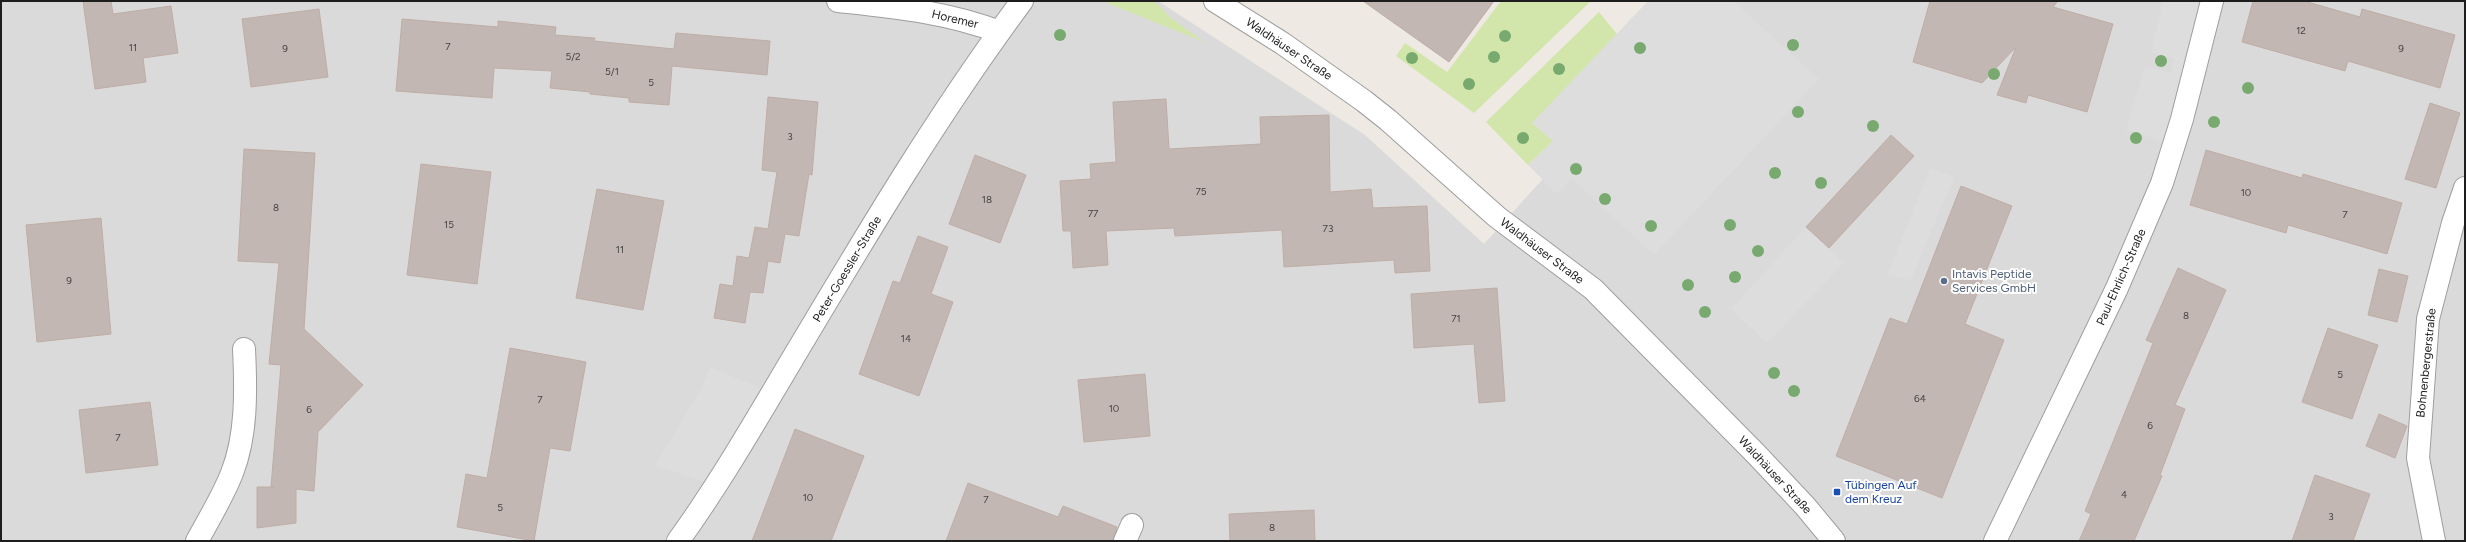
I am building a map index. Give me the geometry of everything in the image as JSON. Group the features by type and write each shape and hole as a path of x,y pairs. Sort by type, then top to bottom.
{"street":[{"name":"Horemer","path":"838,1 944,15 974,22 999,32"},
{"name":"Peter-Goessler-Straße","path":"678,541 737,450 885,205 999,32 1022,1"},
{"name":"Waldhäuser Straße","path":"1215,1 1282,43 1370,106 1496,217 1593,289 1757,455 1805,506 1834,541"},
{"name":"Paul-Ehrlich-Straße","path":"1995,541 2117,288 2162,182 2190,90 2212,1"},
{"name":"Bohnenbergerstraße","path":"2434,541 2418,458 2428,319 2453,223 2465,188"},
{"path":"197,541 232,472 243,428 246,390 244,349"}],"shaded area":[{"path":"1,1 1158,1 1365,135 1484,244 1704,1 2465,1 2465,541 1,541"},
{"path":"1648,1 1733,1 1819,79 1654,255 1572,179 1557,194 1528,165 1553,141 1532,123"},
{"path":"2163,1 2212,1 2174,145 2126,130 2145,66 2171,73 2174,59 2151,52"},
{"path":"1930,168 1954,177 1911,280 1887,275"},
{"path":"1806,227 1844,263 1767,343 1731,309"},
{"path":"710,367 772,393 716,485 655,466 702,387"}],"green space":[{"path":"1102,1 1154,1 1171,18 1204,42"},
{"path":"1501,1 1591,1 1474,113 1396,56 1405,43 1447,72"},
{"path":"1599,12 1617,34 1533,123 1553,141 1528,165 1486,122"}],"building":[{"path":"83,1 111,1 113,14 171,6 178,53 143,58 146,82 95,89"},
{"path":"1363,1 1494,1 1449,62"},
{"path":"1930,1 2058,1 2053,7 2113,24 2087,112 2028,95 2026,103 1997,95 2016,47 1982,83 1913,62"},
{"path":"2253,1 2304,1 2360,17 2362,9 2455,35 2440,88 2348,61 2345,71 2242,42"},
{"path":"319,9 328,77 251,87 242,19"},
{"path":"402,19 498,27 498,21 556,27 555,35 595,38 594,41 674,49 676,33 770,41 767,75 672,66 669,105 629,102 629,98 550,88 552,71 494,68 492,98 396,91"},
{"path":"768,97 818,102 812,175 809,174 799,236 785,234 780,263 768,261 763,293 750,292 745,323 714,318 720,284 733,286 737,256 749,258 755,227 768,229 777,172 762,170"},
{"path":"1166,99 1169,149 1261,144 1260,117 1329,115 1330,192 1371,189 1373,208 1427,206 1430,271 1395,273 1394,260 1284,267 1282,230 1175,236 1174,228 1106,231 1108,265 1073,268 1071,231 1063,231 1060,181 1091,179 1090,164 1116,162 1113,102"},
{"path":"2430,103 2460,113 2436,188 2405,179"},
{"path":"1891,135 1914,156 1829,248 1806,227"},
{"path":"244,149 315,153 304,329 363,385 318,432 314,491 296,489 296,523 257,528 257,487 271,487 281,365 269,364 279,263 238,261"},
{"path":"2206,150 2302,178 2303,174 2402,203 2387,254 2288,225 2286,233 2190,205"},
{"path":"975,155 1026,175 1000,243 949,224"},
{"path":"421,164 491,172 477,284 407,275"},
{"path":"1961,186 2012,206 1965,324 2004,340 1942,498 1836,456 1890,318 1907,324"},
{"path":"597,189 664,201 643,310 576,298"},
{"path":"101,218 111,334 37,342 26,225"},
{"path":"918,236 948,247 931,294 953,302 919,396 859,374 893,281 900,283"},
{"path":"2178,268 2226,290 2175,405 2185,409 2160,475 2162,476 2134,541 2079,541 2091,514 2085,511 2153,343 2146,340"},
{"path":"2379,269 2408,276 2397,322 2368,315"},
{"path":"1497,288 1505,401 1479,403 1474,344 1414,348 1411,294"},
{"path":"2328,328 2378,345 2352,419 2302,402"},
{"path":"510,348 586,362 570,451 550,448 534,541 457,527 466,474 487,478"},
{"path":"1145,374 1150,436 1084,442 1078,380"},
{"path":"150,402 158,465 86,473 79,410"},
{"path":"2379,414 2407,426 2395,458 2366,446"},
{"path":"795,429 864,456 831,541 752,541"},
{"path":"2315,475 2370,494 2353,541 2292,541"},
{"path":"968,483 1058,517 1063,506 1117,527 1113,541 946,541"},
{"path":"1314,510 1315,541 1230,541 1229,514"}],"place":[{"name":"Intavis Peptide Services GmbH","path":"1944,281"},
{"name":"Tübingen Auf dem Kreuz","path":"1837,492"}]}
